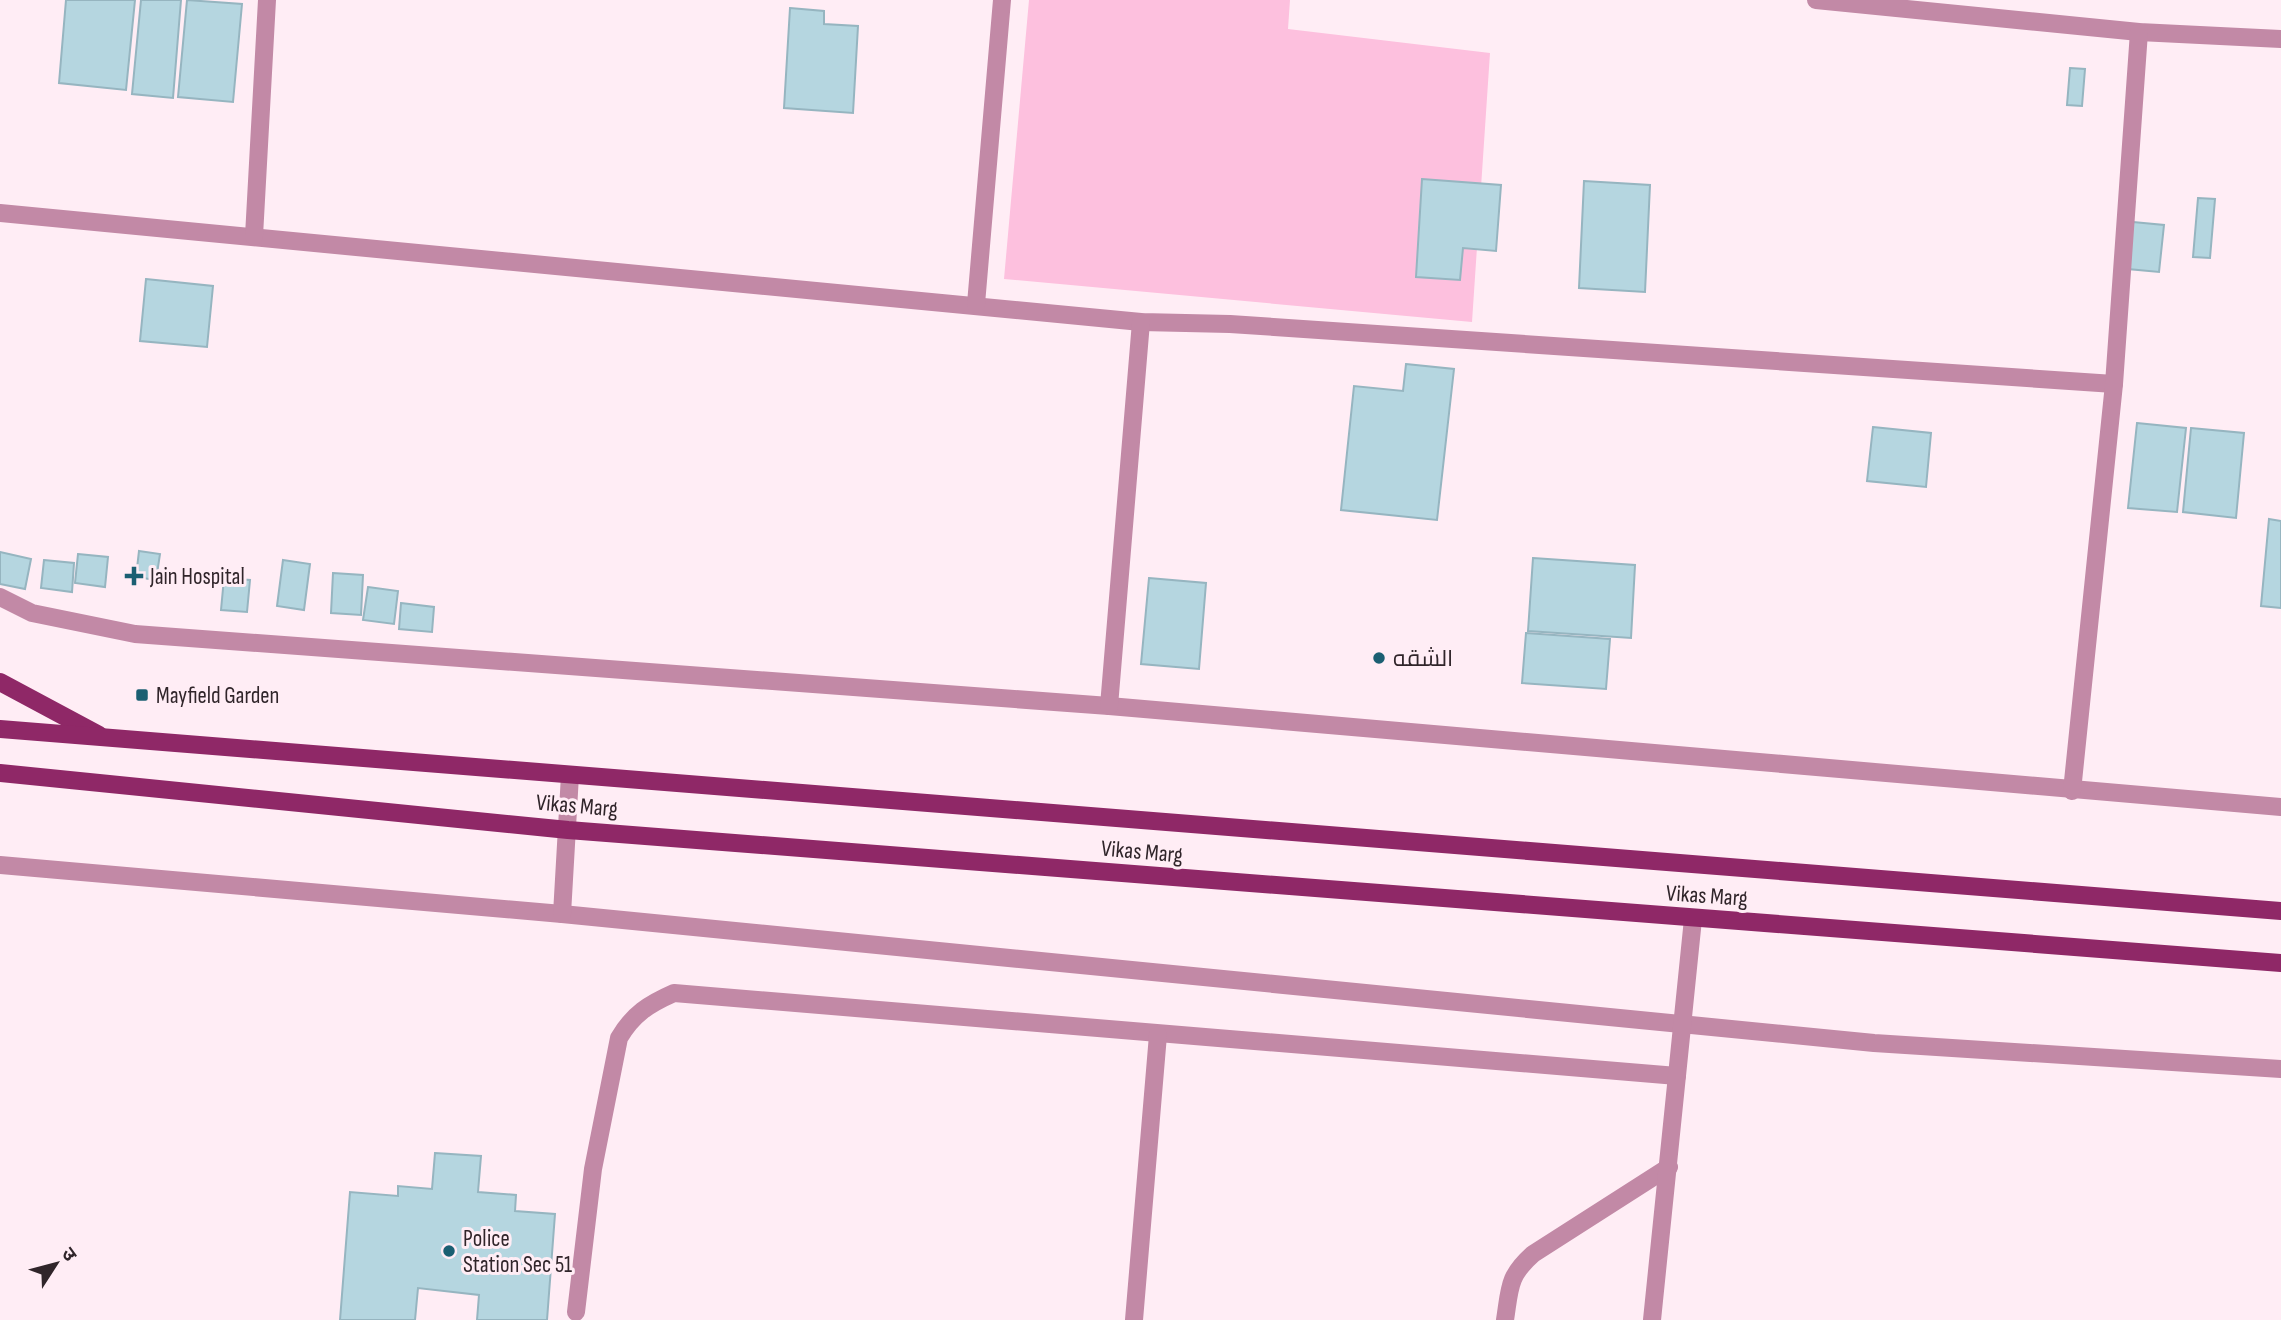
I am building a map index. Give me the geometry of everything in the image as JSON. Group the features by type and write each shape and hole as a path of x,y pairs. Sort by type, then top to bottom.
{"main road":[{"path":"0,682 105,738"},
{"name":"Vikas Marg","path":"0,729 2281,911"},
{"name":"Vikas Marg","path":"0,773 568,830 2281,963"}],"street":[{"path":"254,236 267,0"},
{"path":"976,304 1002,0"},
{"path":"1816,0 2139,32 2281,39"},
{"path":"2072,791 2114,384 2139,32"},
{"path":"0,213 976,304 1141,322 1230,324 2114,384"},
{"path":"1109,706 1141,322"},
{"path":"0,597 32,613 135,634 1109,706 2281,807"},
{"path":"562,914 570,775"},
{"path":"0,865 562,914 1874,1043 2281,1069"},
{"path":"1652,1320 1693,919"},
{"path":"576,1312 593,1169 619,1038 630,1019 650,1004 674,993 1676,1076"},
{"path":"1134,1320 1158,1035"},
{"path":"1506,1320 1511,1279 1518,1267 1533,1254 1669,1167"}],"shaded area":[{"path":"1029,0 1290,0 1288,29 1490,53 1472,322 1004,279"}],"building":[{"path":"66,0 135,0 126,90 59,83"},
{"path":"141,0 181,0 173,98 132,94"},
{"path":"187,0 242,4 233,102 178,97"},
{"path":"790,8 824,11 824,24 858,26 853,113 784,108"},
{"path":"2070,68 2085,69 2082,106 2067,105"},
{"path":"1422,179 1501,185 1496,251 1463,248 1460,280 1416,277"},
{"path":"1584,181 1650,185 1645,292 1579,288"},
{"path":"2198,198 2215,199 2210,258 2193,257"},
{"path":"2133,222 2164,225 2159,272 2128,269"},
{"path":"146,279 213,286 207,347 140,341"},
{"path":"1406,364 1454,369 1437,520 1341,510 1354,386 1403,391"},
{"path":"2137,423 2186,428 2177,512 2128,508"},
{"path":"1873,427 1931,433 1926,487 1867,481"},
{"path":"2191,428 2244,433 2236,518 2183,512"},
{"path":"2269,519 2281,521 2281,608 2261,606"},
{"path":"139,551 160,554 156,580 136,577"},
{"path":"0,552 31,559 25,589 0,584"},
{"path":"78,554 108,557 105,587 75,583"},
{"path":"1533,558 1635,565 1631,638 1528,631"},
{"path":"44,560 74,563 72,592 41,588"},
{"path":"283,560 310,564 304,610 277,606"},
{"path":"333,573 363,575 361,615 331,613"},
{"path":"224,578 250,580 247,612 221,610"},
{"path":"1149,578 1206,583 1199,669 1141,664"},
{"path":"368,587 398,591 394,624 363,620"},
{"path":"401,603 434,607 432,632 399,629"},
{"path":"1526,633 1610,639 1606,689 1522,683"},
{"name":"Police Station Sec 51","path":"435,1153 481,1156 478,1192 516,1195 515,1211 555,1214 547,1320 477,1320 479,1295 418,1288 415,1320 340,1320 350,1192 398,1196 398,1186 432,1189"}],"place":[{"name":"Jain Hospital","path":"134,576"},
{"name":"الشقه","path":"1379,658"},
{"name":"Mayfield Garden","path":"142,695"},
{"name":"Police Station Sec 51","path":"449,1251"}]}
